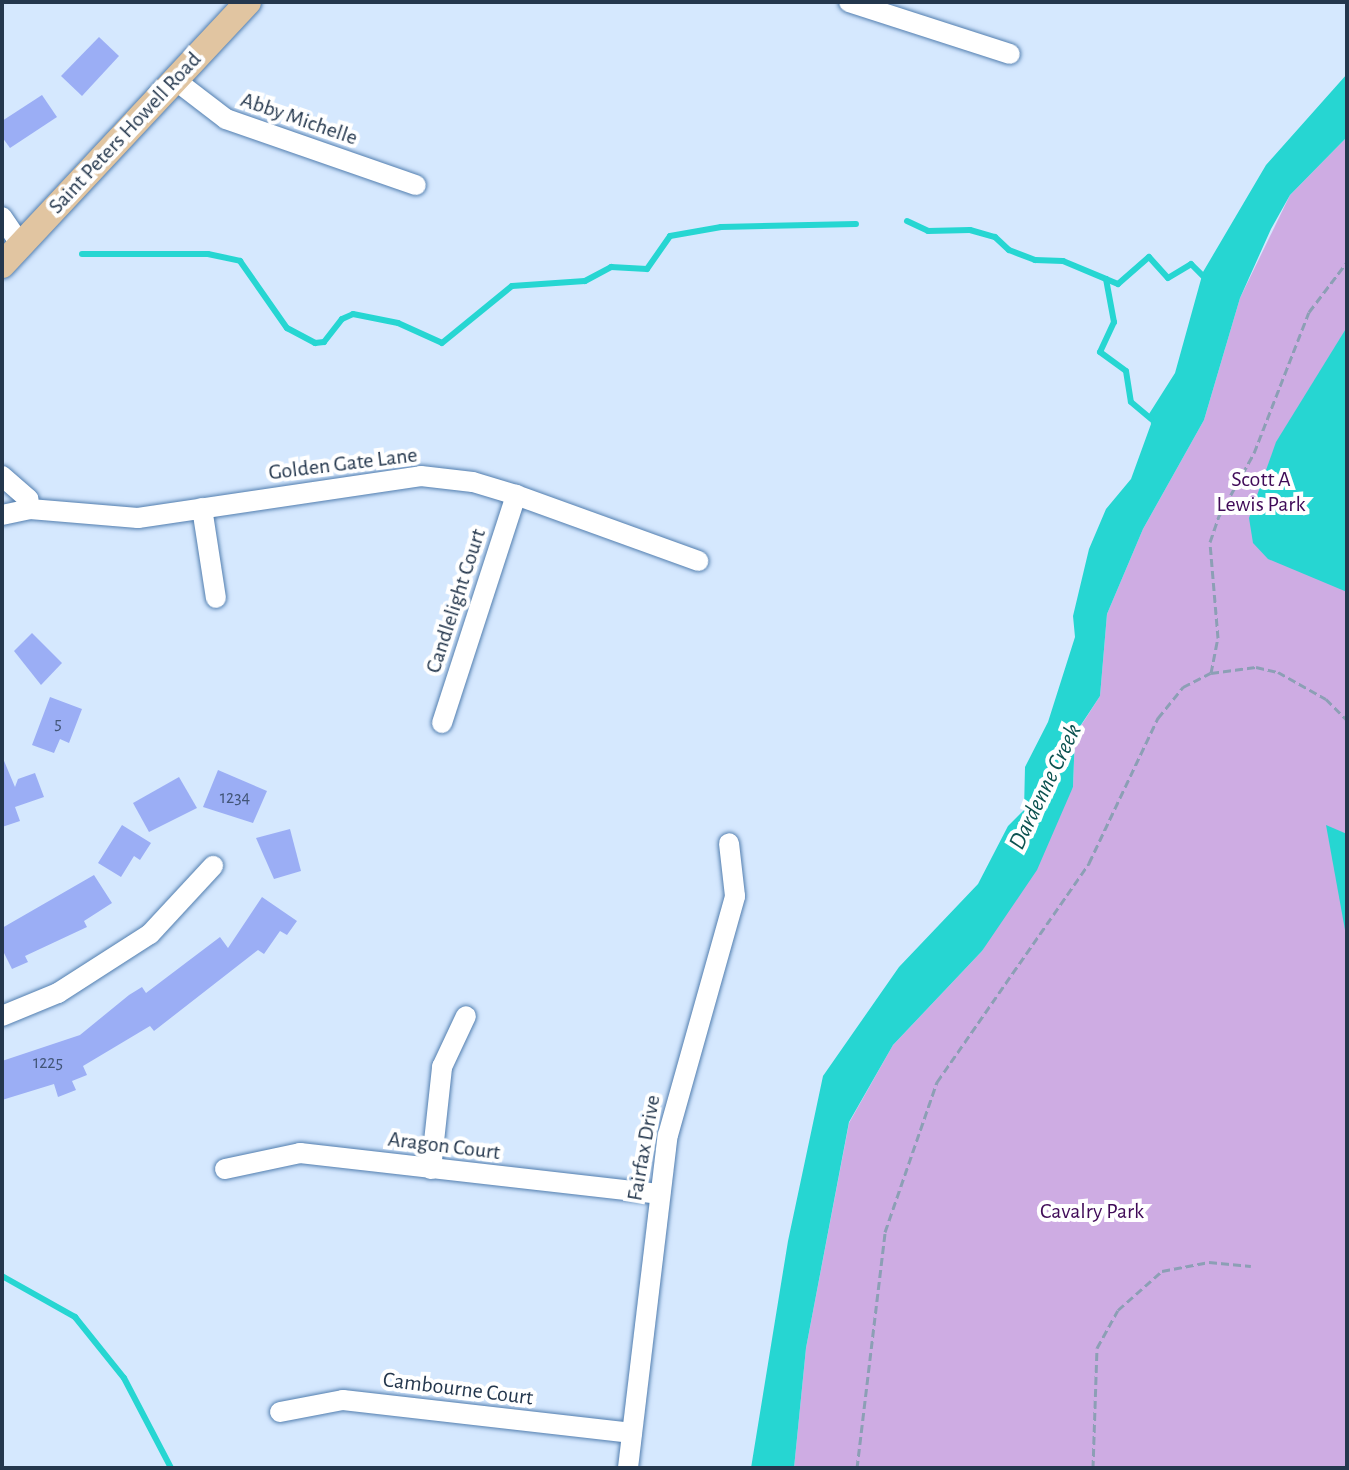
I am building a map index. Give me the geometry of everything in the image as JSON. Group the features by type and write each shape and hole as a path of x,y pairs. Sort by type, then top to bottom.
{"main road":[{"name":"Saint Peters Howell Road","path":"2,265 248,2"}],"street":[{"path":"849,2 1010,54"},
{"name":"Abby Michelle","path":"175,80 226,119 416,185"},
{"path":"2,217 21,245"},
{"path":"2,476 28,499 30,509"},
{"name":"Golden Gate Lane","path":"2,515 30,509 116,519 402,477 473,482 698,561"},
{"name":"Candlelight Court","path":"442,723 516,495"},
{"path":"202,508 216,598"},
{"name":"Fairfax Drive","path":"628,1468 659,1194 672,1114 735,896 729,843"},
{"path":"2,1016 58,993 150,934 213,866"},
{"path":"431,1169 442,1067 466,1016"},
{"name":"Aragon Court","path":"225,1169 300,1153 659,1194"},
{"name":"Cambourne Court","path":"280,1412 343,1400 632,1433"}],"path":[{"path":"1211,673 1218,611 1210,542 1219,516 1254,453 1309,312 1347,262"},
{"path":"857,1468 885,1232 937,1082 1089,863 1158,718 1183,687 1211,673 1256,667 1278,672 1326,699 1347,720"},
{"path":"1093,1468 1097,1348 1118,1310 1162,1271 1209,1262 1251,1266"}],"green space":[{"name":"Cavalry Park","path":"1347,137 1347,1468 794,1468 806,1348 849,1123 893,1045 982,951 1073,787 1075,735 1100,696 1107,614 1143,529 1204,420 1240,298 1290,195"}],"water":[{"name":"Dardenne Creek","path":"1347,74 1347,137 1290,195 1271,229 1240,298 1204,420 1143,529 1107,614 1100,696 1075,734 1073,787 1037,870 982,951 893,1045 849,1122 806,1348 794,1468 751,1468 788,1241 823,1076 899,967 978,884 1008,826 1024,810 1025,767 1048,722 1075,637 1073,616 1089,549 1106,509 1131,479 1151,424 1149,414 1175,373 1203,272 1266,165"},
{"path":"1347,327 1347,592 1268,559 1253,543 1249,518 1276,442"},
{"path":"1326,825 1347,834 1347,941"}],"building":[{"path":"99,37 119,56 82,96 61,76"},
{"path":"42,95 57,117 10,148 2,137 2,121"},
{"path":"32,633 62,663 41,685 14,651"},
{"path":"50,697 82,709 69,743 60,739 54,753 32,745"},
{"path":"2,756 15,787 18,779 35,773 44,797 15,807 20,821 2,827"},
{"path":"218,770 267,791 253,823 203,807"},
{"path":"179,777 197,808 149,832 133,803"},
{"path":"122,825 151,843 140,860 134,856 121,877 98,863"},
{"path":"290,829 301,871 274,879 256,838"},
{"path":"94,875 112,903 84,921 87,927 25,956 28,962 12,969 2,949 2,928"},
{"path":"262,897 297,921 287,935 280,931 264,954 258,950 154,1031 150,1026 83,1066 87,1075 72,1081 76,1090 58,1097 54,1084 2,1100 2,1061 80,1035 129,995 142,987 146,993 220,937 228,948"}],"waterway":[{"path":"907,221 928,231 970,230 995,237 1009,250 1035,260 1063,261 1106,279 1114,322 1100,352 1126,371 1131,402 1151,419"},
{"path":"82,254 208,254 240,261 287,328 315,343 324,342 342,319 353,314 398,323 442,343 512,286 585,281 611,267 647,269 670,236 721,227 856,224"},
{"path":"1106,279 1118,284 1149,257 1168,278 1191,264 1205,278"},
{"path":"2,1276 75,1317 124,1378 171,1468"}],"park label":[{"name":"Scott A Lewis Park","path":"1261,492"}]}
